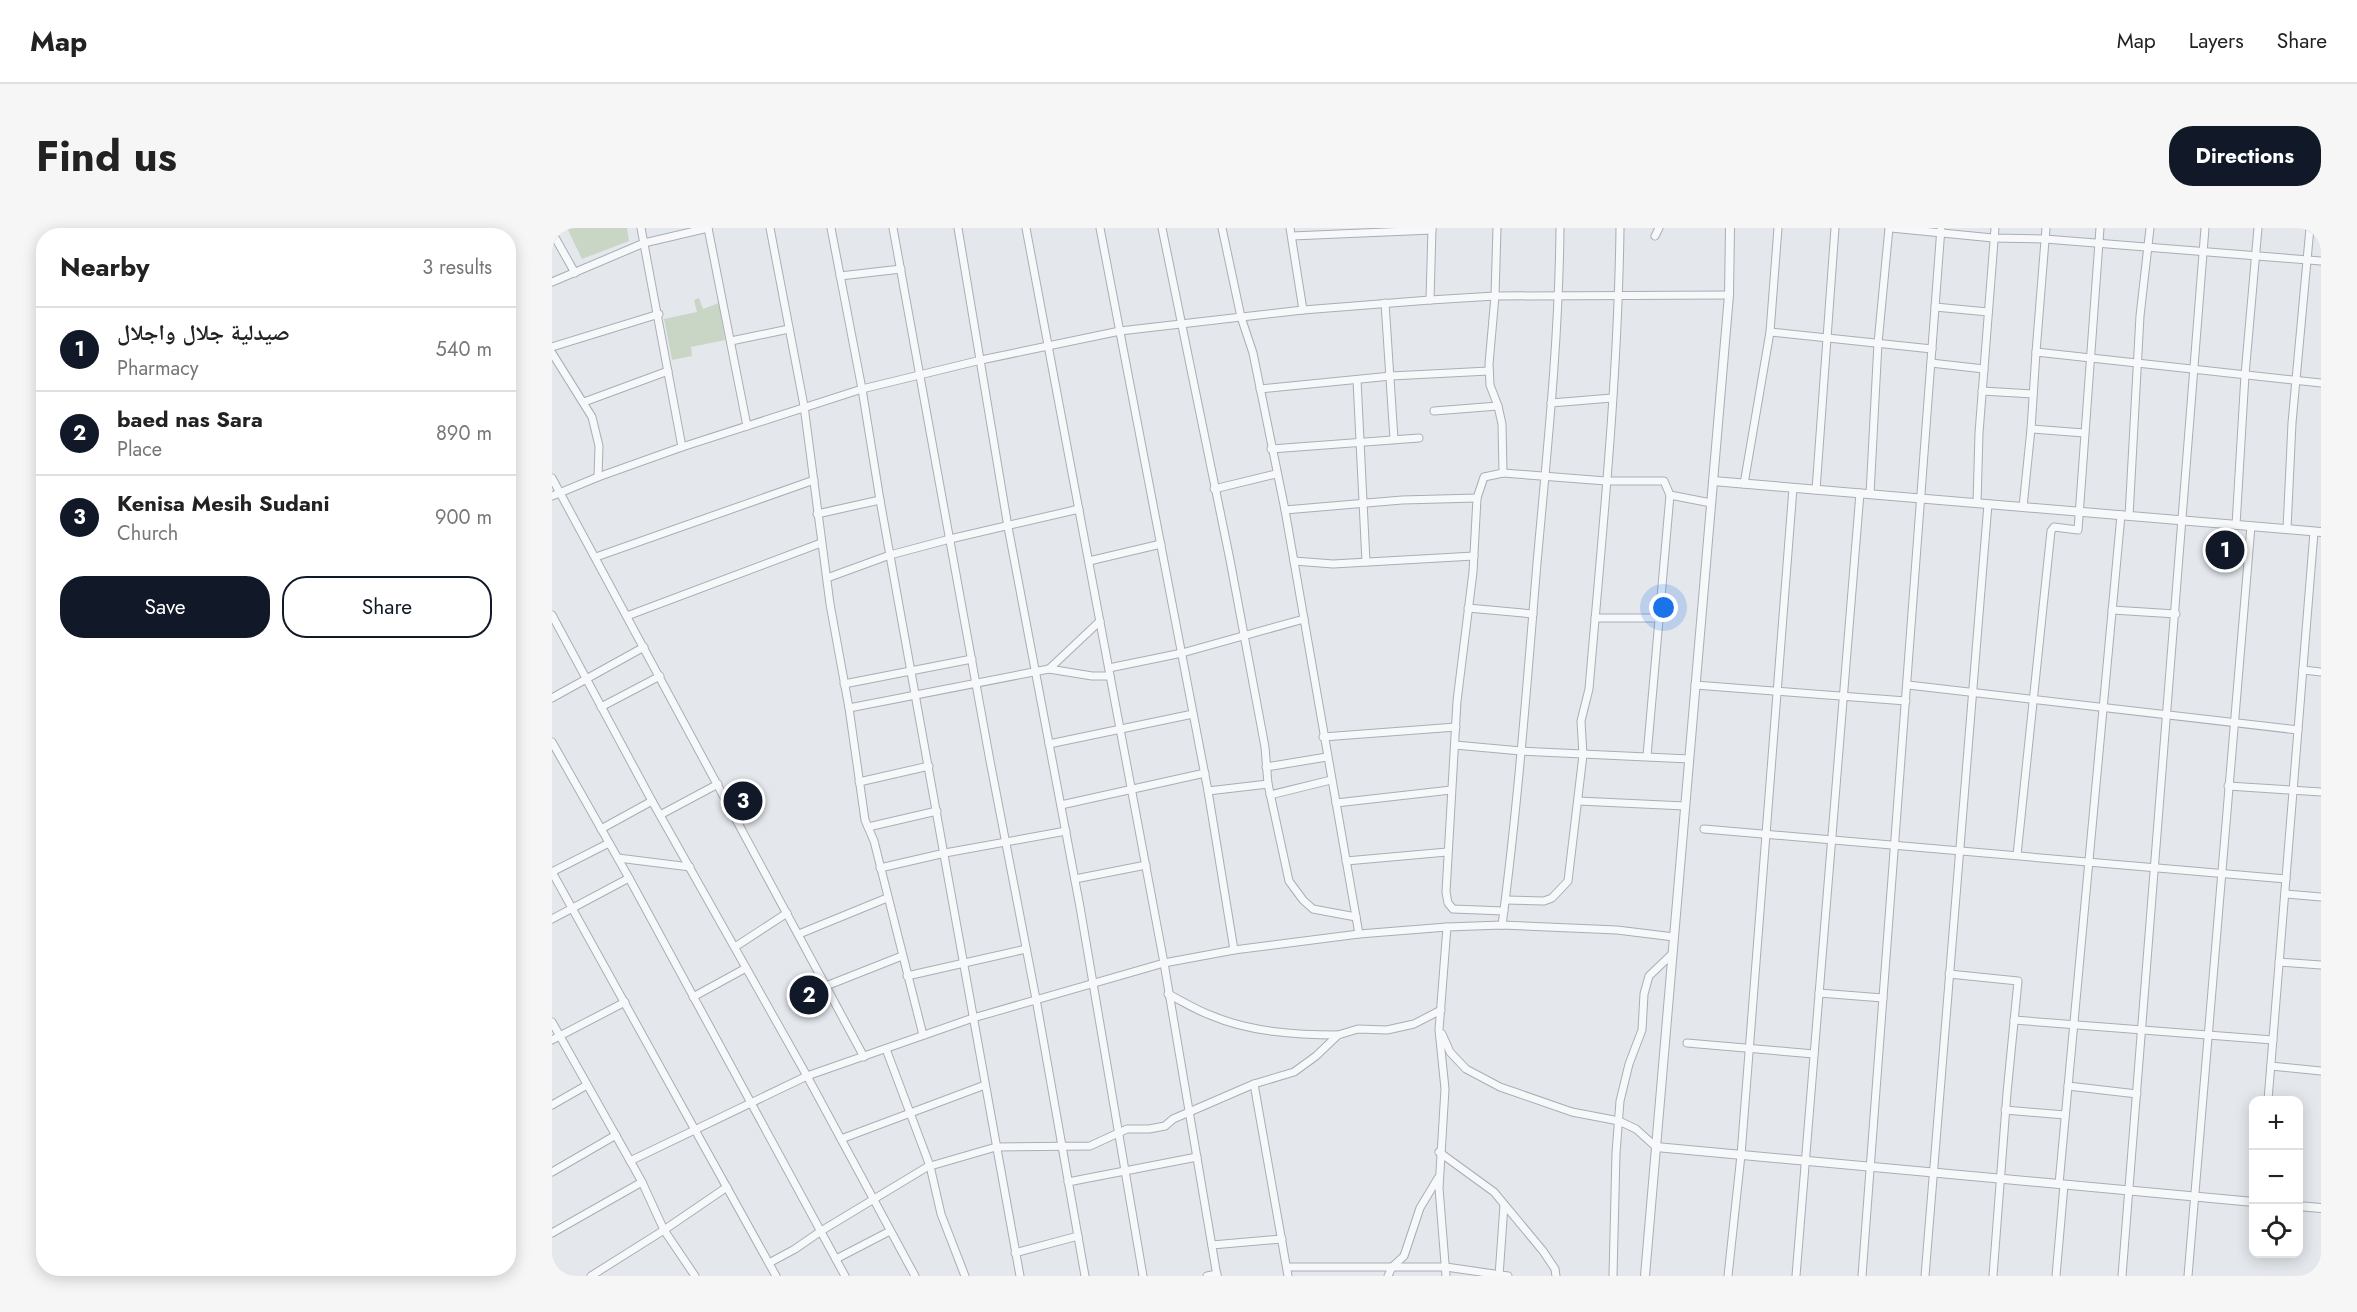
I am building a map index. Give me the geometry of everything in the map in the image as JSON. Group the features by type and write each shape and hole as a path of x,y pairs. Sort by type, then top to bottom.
{"street":[{"path":"641,228 682,447"},
{"path":"552,282 644,243 708,228 747,426"},
{"path":"770,228 804,406 821,543 859,782 868,827 874,841 922,1035"},
{"path":"831,228 862,389 1020,1276"},
{"path":"893,228 1085,1276"},
{"path":"958,228 1008,527 1075,879 1143,1276"},
{"path":"1026,228 1164,963 1217,1275 1207,1276"},
{"path":"1100,228 1205,773 1234,950"},
{"path":"1162,228 1260,715 1268,784 1289,881 1294,890 1312,909 1356,917"},
{"path":"1222,228 1241,317 1253,353 1294,561 1359,934"},
{"path":"1497,228 1495,297 1489,371 1490,385 1502,424 1503,473"},
{"path":"1502,925 1515,824 1545,476 1559,296 1560,228"},
{"path":"1506,900 1544,901 1552,898 1569,881 1583,755 1581,721 1589,689 1606,481 1619,296 1620,228"},
{"path":"1655,236 1659,228"},
{"path":"1645,1276 1729,295 1730,228"},
{"path":"1744,483 1770,332 1778,228"},
{"path":"1816,489 1834,228"},
{"path":"1796,1276 1844,696 1890,228 1941,230 1994,238 2149,246 2321,261"},
{"path":"1977,503 1979,433 1995,228"},
{"path":"2023,507 2046,228"},
{"path":"2017,855 2051,531 2054,528 2078,530 2100,228"},
{"path":"2056,1276 2065,1115 2112,610 2125,516 2140,316 2150,228"},
{"path":"2122,1276 2205,228"},
{"path":"2236,525 2245,375 2258,228"},
{"path":"2287,529 2296,380 2310,228"},
{"path":"1303,310 1291,232 1432,229 1430,300"},
{"path":"1862,1276 1941,230"},
{"path":"552,232 574,273"},
{"path":"840,276 901,269"},
{"path":"552,496 682,447 862,389 981,360 1120,331 1303,310 1430,300 1495,297 1729,295"},
{"path":"1385,303 1394,439"},
{"path":"1935,307 1988,312"},
{"path":"552,346 658,314"},
{"path":"731,341 789,328"},
{"path":"1770,332 1932,349"},
{"path":"2036,352 2321,383"},
{"path":"552,353 584,402 597,431 598,477"},
{"path":"1931,363 1984,369"},
{"path":"584,402 668,371"},
{"path":"1260,389 1391,376 1489,371"},
{"path":"1357,380 1366,562"},
{"path":"1982,391 2033,394"},
{"path":"1551,403 1612,398"},
{"path":"1434,411 1498,406"},
{"path":"2031,429 2084,433"},
{"path":"1271,449 1419,438"},
{"path":"1504,911 1450,908 1446,892 1456,727 1474,556 1477,498 1484,477 1503,473 1606,481 1664,481 1670,495 1647,756"},
{"path":"1214,489 1276,474"},
{"path":"552,478 864,1057"},
{"path":"596,557 814,480"},
{"path":"1713,481 2317,532 2303,670 2268,1096"},
{"path":"1728,1276 1741,1155 1792,488"},
{"path":"1670,495 1711,503"},
{"path":"1284,510 1402,500 1477,498"},
{"path":"817,514 880,500"},
{"path":"1925,1276 1988,504"},
{"path":"827,578 890,555 1079,509"},
{"path":"2188,1276 2250,526"},
{"path":"627,616 821,543"},
{"path":"1089,561 1161,544"},
{"path":"1294,561 1333,564 1474,556"},
{"path":"1468,608 1533,614"},
{"path":"2112,610 2176,614"},
{"path":"552,615 652,801 747,968 915,1276"},
{"path":"1595,618 1659,618"},
{"path":"849,708 1049,669 1092,676 1304,619"},
{"path":"1049,669 1100,621"},
{"path":"552,698 644,647"},
{"path":"844,684 972,659"},
{"path":"2303,670 2321,672"},
{"path":"601,707 660,676"},
{"path":"1695,685 1906,701"},
{"path":"1908,685 2298,730"},
{"path":"1049,744 1193,714"},
{"path":"1323,737 1456,727"},
{"path":"552,742 629,878 845,1276"},
{"path":"1455,745 1583,755 1689,759"},
{"path":"1266,767 1327,757"},
{"path":"859,782 929,766"},
{"path":"1061,805 1205,773"},
{"path":"1270,795 1331,780"},
{"path":"660,815 718,784"},
{"path":"1208,791 1268,784"},
{"path":"2228,786 2321,792"},
{"path":"1335,803 1451,790"},
{"path":"601,830 652,801"},
{"path":"1578,801 1685,806"},
{"path":"868,827 937,811"},
{"path":"1704,829 1766,832 2286,879"},
{"path":"880,868 945,853 1066,831"},
{"path":"609,843 552,872 776,1276"},
{"path":"1346,861 1447,852"},
{"path":"618,858 690,867"},
{"path":"1075,879 1146,865"},
{"path":"552,919 629,878"},
{"path":"2285,894 2321,897"},
{"path":"799,934 887,898"},
{"path":"735,947 787,913"},
{"path":"630,1161 807,1077 973,1018 1164,963 1234,950 1359,934 1447,927 1502,925 1617,930 1674,937"},
{"path":"1446,1276 1439,1175 1445,1089 1439,1029 1447,927"},
{"path":"907,976 1026,949"},
{"path":"1613,1276 1620,1101 1629,1064 1642,1030 1644,994 1649,976 1672,954"},
{"path":"826,986 902,956"},
{"path":"2279,962 2321,965"},
{"path":"693,997 747,968"},
{"path":"1949,974 2018,981 2005,1110 1993,1276"},
{"path":"1819,993 1883,998"},
{"path":"1168,994 1210,1015 1241,1026 1278,1032 1338,1035 1358,1029 1387,1030 1414,1024 1441,1010"},
{"path":"552,1040 625,1002"},
{"path":"2014,1020 2273,1040"},
{"path":"552,1022 642,1182 664,1230 695,1276"},
{"path":"1439,1029 1450,1052 1466,1069 1500,1087 1572,1112 1618,1121 1636,1129 1656,1147 2249,1202"},
{"path":"769,1263 795,1250 821,1231 930,1166 996,1147 1090,1146 1127,1129 1149,1130 1166,1126 1173,1119 1254,1084 1293,1072 1316,1056 1338,1035"},
{"path":"1687,1043 1814,1054"},
{"path":"886,1049 930,1166 941,1214 965,1276"},
{"path":"2271,1066 2321,1071"},
{"path":"1254,1084 1288,1276"},
{"path":"552,1105 588,1085"},
{"path":"841,1139 985,1085"},
{"path":"2068,1086 2137,1094"},
{"path":"2005,1110 2065,1115"},
{"path":"552,1172 616,1136"},
{"path":"1439,1152 1494,1192 1543,1251 1555,1269 1556,1276"},
{"path":"1068,1182 1197,1157"},
{"path":"1388,1276 1392,1267 1404,1256 1420,1208 1439,1175"},
{"path":"552,1233 642,1182"},
{"path":"591,1276 664,1230 727,1186"},
{"path":"1499,1275 1504,1205"},
{"path":"2303,1206 2321,1208"},
{"path":"836,1259 890,1231"},
{"path":"1016,1253 1078,1236"},
{"path":"1212,1245 1282,1239"},
{"path":"1287,1267 1446,1268 1508,1276"}],"green space":[{"path":"567,228 627,228 629,241 582,259"},
{"path":"699,298 703,309 719,303 725,340 691,347 692,356 672,360 664,319 697,312 694,300"}],"place":[{"name":"صيدلية جلال واجلال","path":"2225,550"},
{"name":"Kenisa Mesih Sudani","path":"743,801"},
{"name":"baed nas Sara","path":"809,995"}]}
